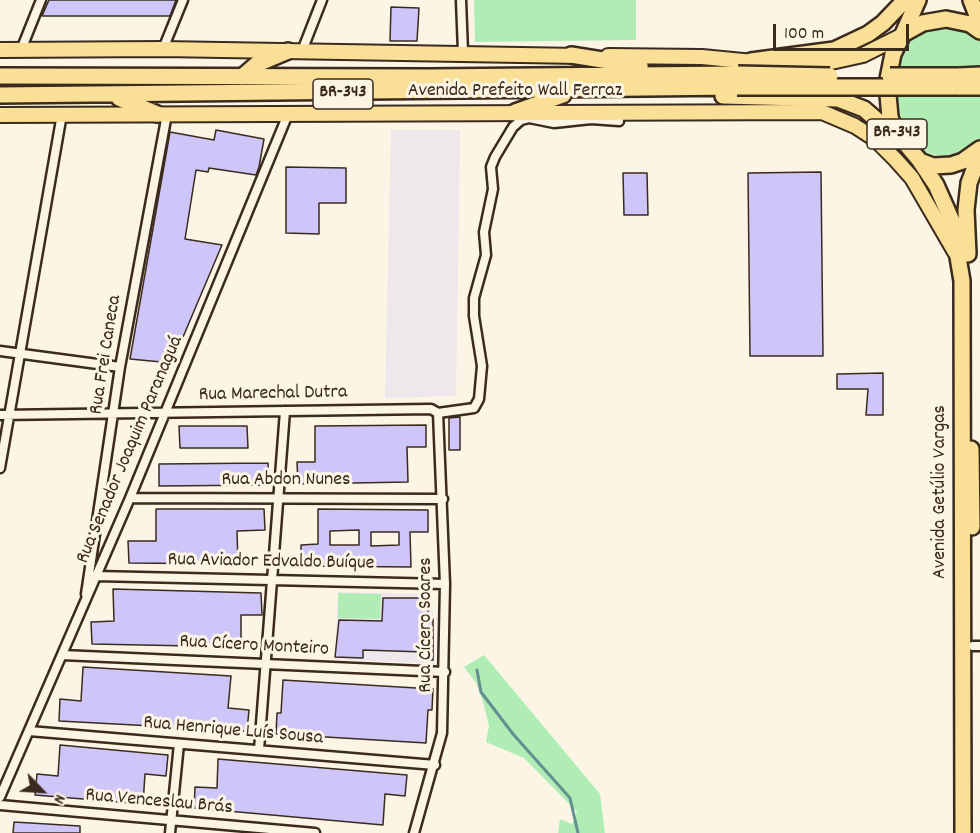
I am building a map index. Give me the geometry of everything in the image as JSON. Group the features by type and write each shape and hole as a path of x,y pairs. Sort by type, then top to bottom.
{"highway":[{"path":"751,61 834,50 868,34 883,23 905,0"},
{"path":"902,35 918,0"},
{"path":"971,0 980,23"},
{"name":"BR-343","path":"908,150 895,131 888,99 889,70 902,35 923,23 946,20 970,24 980,31"},
{"name":"BR-343","path":"242,77 257,64 295,51"},
{"path":"571,56 686,81"},
{"path":"959,81 980,75"},
{"name":"Avenida Prefeito Wall Ferraz","path":"0,76 959,81"},
{"name":"BR-343","path":"686,81 726,96 838,99 864,109 920,161 933,166 951,165 963,161 980,148"},
{"name":"Avenida Prefeito Wall Ferraz","path":"0,95 576,91 686,81"},
{"path":"959,81 980,87"},
{"path":"525,114 576,91"},
{"path":"111,95 162,114"},
{"name":"Avenida Getúlio Vargas","path":"973,833 977,646 976,475 966,210 969,183 980,154"},
{"name":"Avenida Getúlio Vargas","path":"920,161 948,209 957,238 962,304 963,833"}],"main road":[{"name":"Avenida Prefeito Wall Ferraz","path":"0,50 463,52 702,57 784,65 822,64 863,55 902,35"},
{"name":"Avenida Prefeito Wall Ferraz","path":"0,115 822,112 840,118 875,139 912,178 959,261"}],"street":[{"path":"21,50 41,0"},
{"path":"162,49 183,0"},
{"path":"295,51 322,0"},
{"path":"461,0 463,52"},
{"path":"0,468 4,415 19,353 62,114"},
{"name":"Rua Frei Caneca","path":"85,603 91,548 162,114"},
{"name":"Rua Senador Joaquim Paranaguá","path":"0,797 130,498 288,114"},
{"path":"525,114 554,123 591,119 619,121"},
{"name":"Rua Marechal Dutra","path":"4,415 431,409 438,413 474,408 479,399 482,366 474,316 474,298 486,255 484,232 493,189 491,168 513,128 525,114"},
{"path":"0,351 120,367"},
{"path":"259,750 285,411"},
{"name":"Rua Cícero Soares","path":"414,833 435,765 442,733 445,584 438,413"},
{"name":"Rua Abdon Nunes","path":"130,498 443,499"},
{"name":"Rua Aviador Edvaldo Buíque","path":"96,576 445,584"},
{"name":"Rua Cícero Monteiro","path":"62,655 445,672"},
{"name":"Rua Henrique Luís Sousa","path":"29,732 435,765"},
{"path":"170,833 179,744"},
{"name":"Rua Venceslau Brás","path":"0,805 315,833"}],"shaded area":[{"path":"391,130 460,130 456,396 385,398"},
{"path":"338,592 432,594 435,664 335,659"}],"green space":[{"path":"474,0 636,0 636,40 475,42"},
{"path":"940,26 967,31 980,41 980,139 961,155 948,158 924,152 901,128 897,115 894,84 899,56 906,42 916,34"},
{"path":"338,593 381,594 380,619 338,618"},
{"path":"484,655 600,794 605,833 558,833 560,819 572,824 577,812 524,758 486,742 489,726 483,702 476,683 464,667"}],"building":[{"path":"49,0 176,0 170,16 42,16"},
{"path":"391,7 419,8 417,41 390,41"},
{"path":"216,130 264,139 256,175 209,168 208,172 196,170 185,239 222,245 172,363 130,359 170,132 214,140"},
{"path":"286,167 346,168 346,203 319,203 319,234 286,233"},
{"path":"821,172 823,356 750,356 748,173"},
{"path":"623,173 647,173 648,215 624,215"},
{"path":"883,373 883,415 866,415 868,389 837,389 837,374"},
{"path":"460,417 460,450 449,450 449,418"},
{"path":"426,425 426,447 407,447 408,482 298,484 297,462 315,462 315,426"},
{"path":"179,426 247,426 248,448 180,448"},
{"path":"268,463 269,485 159,486 159,464"},
{"path":"156,509 264,509 265,530 237,531 238,564 129,563 128,541 156,541"},
{"path":"318,509 428,510 428,532 410,532 411,567 301,566 301,545 318,544","holes":["359,530 359,545 330,545 330,531","371,532 399,532 399,545 371,546"]},
{"path":"113,589 261,593 262,615 241,615 241,647 92,644 91,622 114,621"},
{"path":"383,598 428,598 428,619 433,619 433,660 423,660 424,652 363,650 363,658 335,657 339,620 382,621"},
{"path":"83,667 231,676 228,708 249,710 247,731 59,721 60,699 81,701"},
{"path":"283,680 433,689 432,710 428,710 426,743 276,734 277,713 281,713"},
{"path":"60,745 168,755 166,776 145,774 143,804 35,795 37,774 58,776"},
{"path":"218,759 407,775 405,796 385,794 383,825 194,808 195,787 217,788"},
{"path":"14,822 80,826 80,833 13,833"}],"waterway":[{"path":"477,670 481,692 513,734 570,798 578,833"}]}
